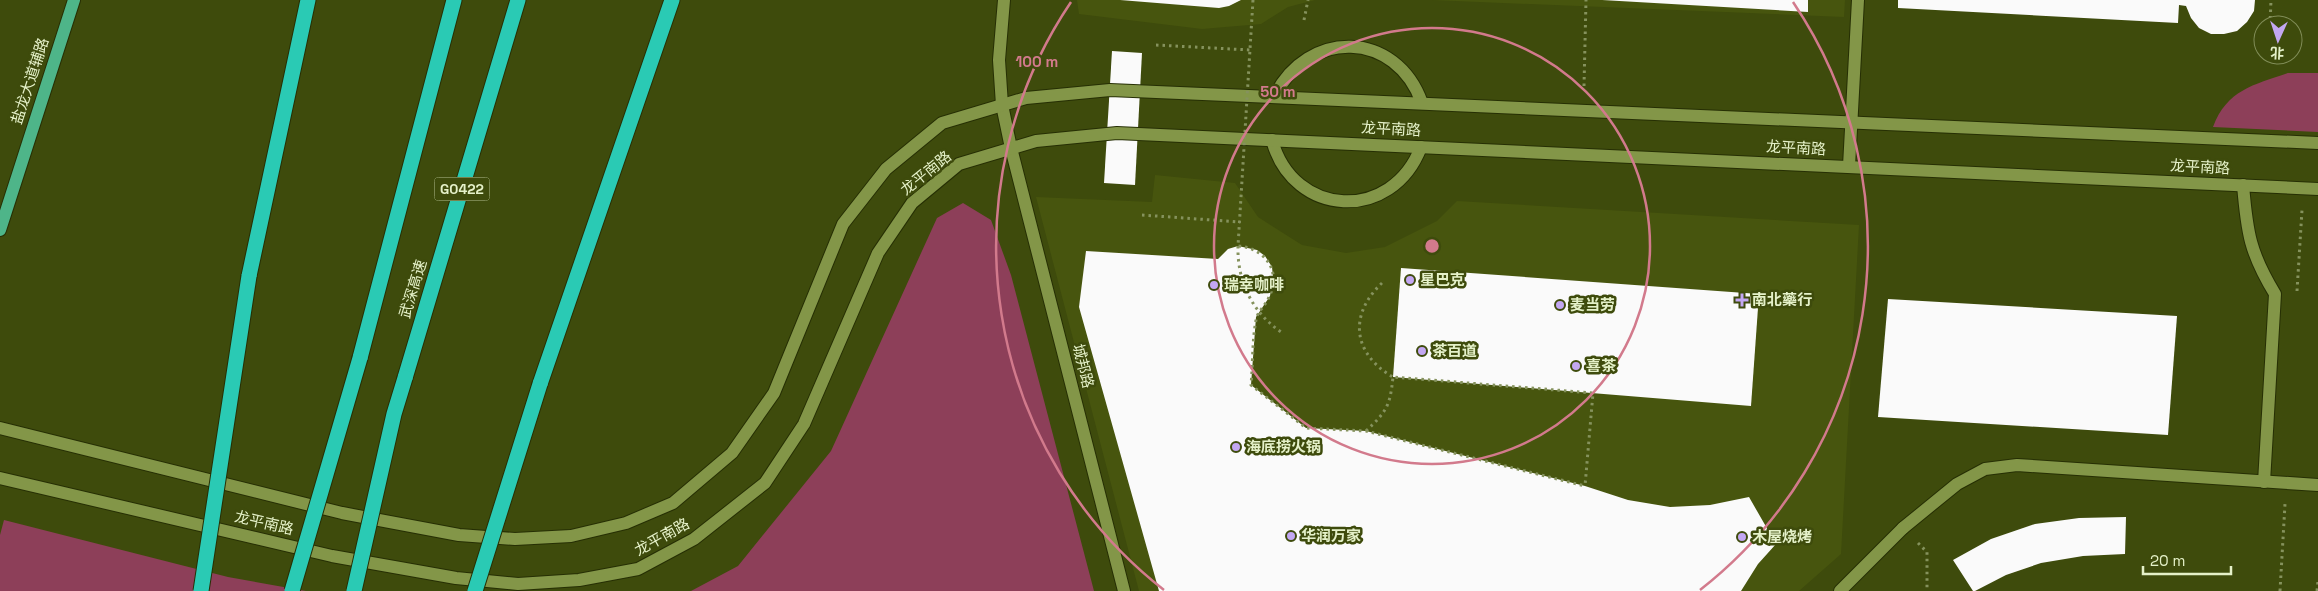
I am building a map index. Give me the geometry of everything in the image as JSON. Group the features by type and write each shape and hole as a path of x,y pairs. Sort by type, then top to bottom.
{"highway":[{"path":"201,591 249,276 308,0"},
{"path":"292,591 360,358 454,0"},
{"name":"武深高速","path":"354,591 394,414 518,0"},
{"path":"475,591 540,384 672,0"}],"main road":[{"name":"盐龙大道辅路","path":"0,230 74,0"},
{"name":"城邦路","path":"1004,0 999,60 1002,105 1011,148 1124,591"},
{"path":"1849,166 1858,0"},
{"path":"1274,97 1281,84 1299,63 1323,50 1349,46 1376,52 1399,66 1416,87 1422,104"},
{"name":"龙平南路","path":"0,428 342,513 459,535 515,539 571,536 626,523 673,503 732,453 774,393 843,224 886,169 942,123 1026,98 1110,90 2318,143"},
{"name":"龙平南路","path":"0,478 332,556 456,578 518,584 579,580 638,569 694,540 765,483 804,424 878,253 912,203 959,164 1036,141 1116,133 2318,189"},
{"path":"1272,140 1276,154 1288,175 1307,190 1330,200 1354,201 1378,196 1399,183 1414,164 1421,147"},
{"path":"2243,185 2250,243 2260,269 2275,294 2264,482"},
{"path":"1840,591 1903,528 1957,484 1985,469 2016,465 2318,485"}],"path":[{"path":"1253,0 1238,264 1242,284 1267,322 1281,332"},
{"path":"1304,20 1308,0"},
{"path":"1584,86 1586,0"},
{"path":"2271,15 2272,0"},
{"path":"1156,45 1250,50"},
{"path":"1142,215 1240,222"},
{"path":"1238,246 1249,247 1265,256 1272,267 1273,277 1270,296 1256,317 1251,385 1306,428 1366,431 1585,486 1593,393 1393,378 1373,363 1361,343 1359,327 1369,296 1382,283"},
{"path":"1366,431 1384,414 1391,398 1393,378"},
{"path":"1903,528 1927,552 1927,591"},
{"path":"2318,581 2318,591"}],"shaded area":[{"path":"1077,0 1315,0 1288,7 1261,24 1202,29 1079,14"},
{"path":"1432,0 1845,0 1844,17"},
{"path":"2288,73 2318,73 2318,132 2213,127 2226,105 2234,97 2263,81"},
{"path":"1155,175 1235,183 1258,217 1302,245 1346,253 1385,247 1437,221 1457,201 1859,225 1841,554 1799,591 1139,591 1036,197 1152,202"},
{"path":"963,203 991,220 1011,275 1094,591 691,591 738,566 831,451 937,218"},
{"path":"4,520 228,577 306,591 0,591 0,535"}],"building":[{"path":"1120,0 1241,0 1229,6 1219,8"},
{"path":"1602,0 1808,0 1808,12"},
{"path":"1898,0 2255,0 2254,11 2247,22 2237,31 2211,34 2199,28 2191,18 2186,6 2179,5 2178,23 1898,8"},
{"path":"1112,51 1142,53 1135,185 1104,183"},
{"path":"1238,246 1257,250 1265,256 1272,267 1273,277 1270,296 1256,317 1251,385 1306,428 1366,431 1585,486 1628,500 1670,507 1710,505 1749,497 1776,544 1758,564 1741,591 1159,591 1079,307 1086,251 1218,259 1228,249"},
{"path":"1401,268 1759,294 1751,406 1393,377"},
{"path":"1888,299 2177,316 2168,435 1878,417"},
{"path":"2126,517 2125,554 2083,556 2041,563 2006,575 1975,591 1973,591 1953,560 1991,539 2035,524 2079,518"}],"place":[{"name":"星巴克","path":"1410,280"},
{"name":"瑞幸咖啡","path":"1214,285"},
{"name":"南北藥行","path":"1742,300"},
{"name":"麦当劳","path":"1560,305"},
{"name":"茶百道","path":"1422,351"},
{"name":"喜茶","path":"1576,366"},
{"name":"海底捞火锅","path":"1236,447"},
{"name":"华润万家","path":"1291,536"},
{"name":"木屋烧烤","path":"1742,537"}]}
